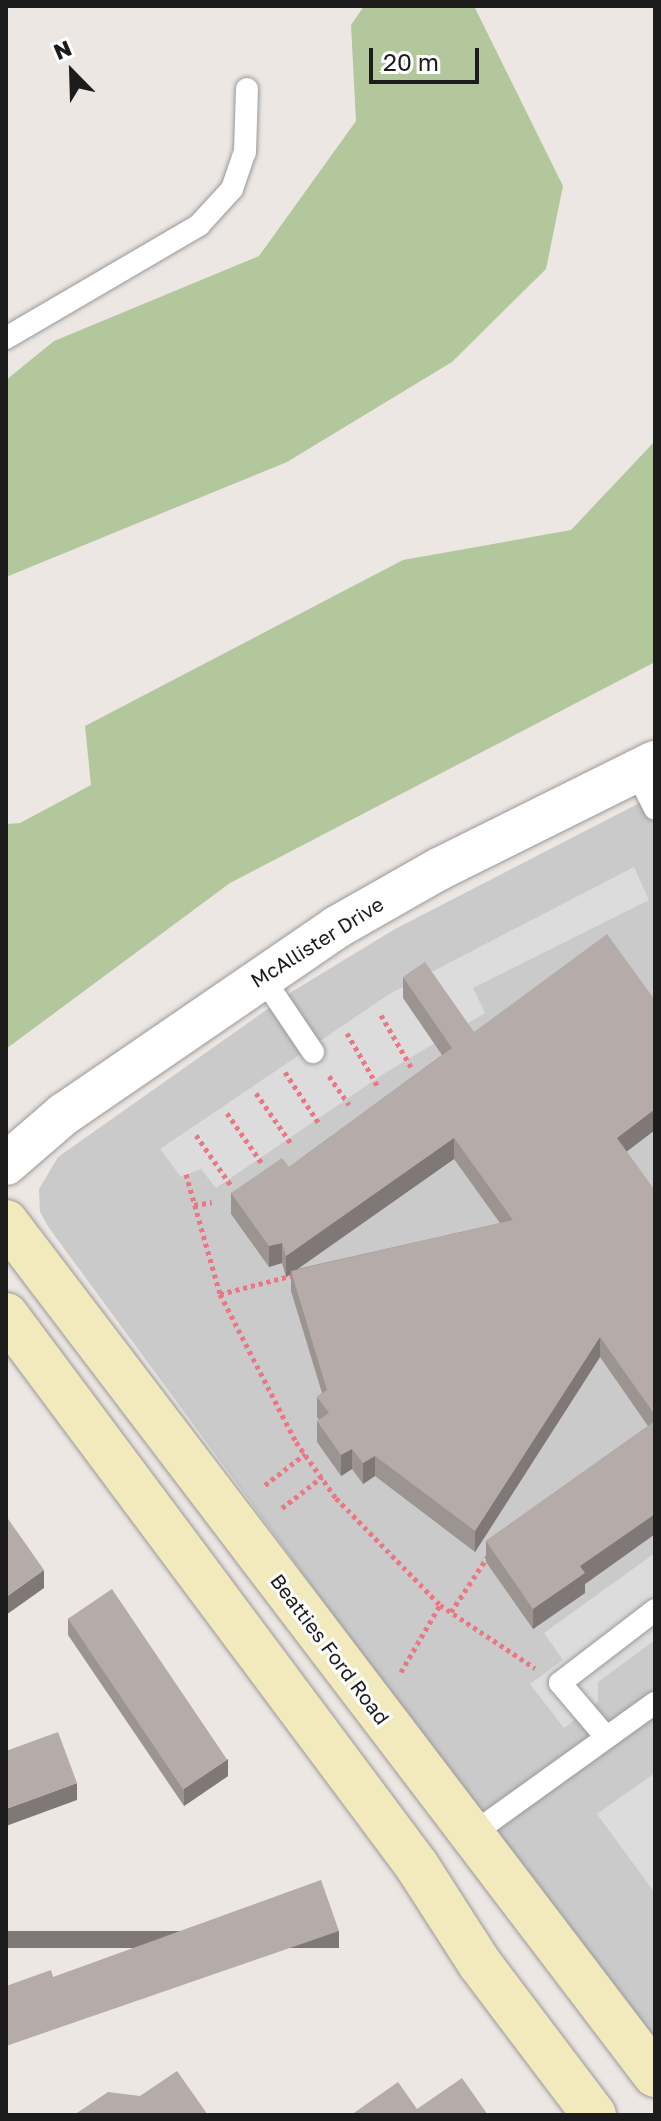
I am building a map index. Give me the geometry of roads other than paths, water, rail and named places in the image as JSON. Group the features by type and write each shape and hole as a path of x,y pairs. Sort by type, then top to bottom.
{"main road":[{"name":"Beatties Ford Road","path":"6,1222 655,2075"},
{"path":"6,1315 417,1866 480,1964 594,2115"}],"street":[{"name":"McAllister Drive","path":"6,1164 64,1114 261,975 439,869 646,766"}],"lane":[{"path":"6,338 199,225 232,189 245,152 247,89"},
{"path":"646,766 655,809"},
{"path":"261,975 313,1052"},
{"path":"606,1737 560,1683 655,1610"},
{"path":"471,1835 655,1703"}]}
